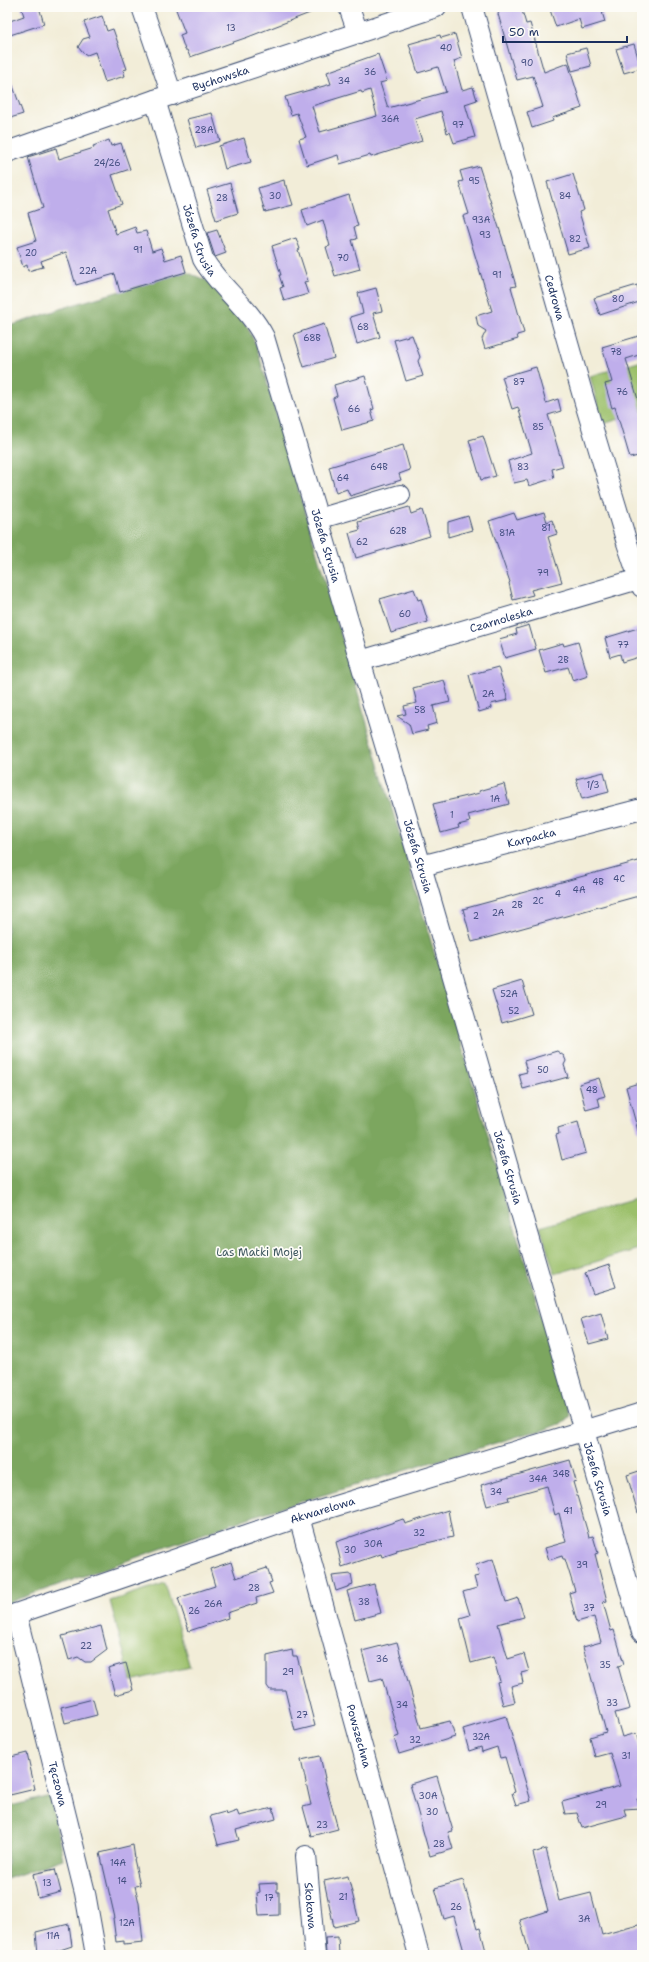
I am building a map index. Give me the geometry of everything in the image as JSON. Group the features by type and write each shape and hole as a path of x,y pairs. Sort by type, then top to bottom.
{"street":[{"name":"Józefa Strusia","path":"142,7 203,259 210,270 245,308 264,337 422,866 642,1632"},
{"path":"349,7 358,33"},
{"name":"Bychowska","path":"7,152 164,97 436,7"},
{"name":"Cedrowa","path":"472,7 585,403 641,581"},
{"path":"318,519 400,495"},
{"name":"Czarnoleska","path":"360,661 641,581"},
{"name":"Karpacka","path":"422,866 642,809"},
{"name":"Akwarelowa","path":"11,1616 299,1517 642,1413"},
{"name":"Powszechna","path":"299,1517 418,1955"},
{"name":"Tęczowa","path":"11,1616 85,1893 96,1955"},
{"name":"Skokowa","path":"306,1856 316,1955"}],"green space":[{"name":"Las Matki Mojej","path":"186,272 208,281 247,326 256,345 570,1415 565,1422 542,1431 529,1433 257,1515 7,1603 7,327 72,305"},
{"path":"642,361 642,412 603,424 590,376"},
{"path":"642,1197 642,1248 555,1274 540,1227"},
{"path":"165,1583 190,1667 131,1681 110,1601"},
{"path":"50,1796 63,1859 7,1879 7,1807"}],"building":[{"path":"21,7 39,7 44,24 7,36 7,22 24,16"},
{"path":"175,7 320,7 320,9 248,37 190,57 187,50 185,50 180,35 185,33"},
{"path":"508,7 521,7 526,24 530,23 544,72 568,63 582,108 552,118 553,121 532,128 527,112 543,107 533,76 517,80 498,14 500,10"},
{"path":"549,7 608,7 609,10 602,12 605,22 582,29 579,19 556,27"},
{"path":"102,16 107,31 113,29 127,69 123,70 125,76 105,82 95,52 87,55 78,47 83,39 90,37 84,22"},
{"path":"455,34 462,58 454,61 462,90 473,87 477,100 465,104 475,137 454,143 450,132 447,133 441,111 415,119 422,141 371,157 370,155 340,164 338,155 307,165 299,139 306,137 297,113 291,115 285,97 331,84 327,72 378,54 387,81 380,83 388,108 446,92 438,67 418,73 409,44 440,35 441,38","holes":["370,90 377,116 320,132 312,106 361,91 362,93"]},
{"path":"634,44 641,68 624,73 616,49"},
{"path":"586,48 591,66 572,71 567,53"},
{"path":"7,75 9,75 23,114 7,119"},
{"path":"212,113 220,141 196,148 187,119"},
{"path":"244,138 251,162 225,169 219,146"},
{"path":"109,140 111,146 121,143 130,169 112,175 122,204 108,209 116,234 135,227 137,233 146,231 152,251 161,248 165,260 181,255 186,272 120,292 115,274 76,285 66,252 41,261 43,267 28,271 27,265 23,267 17,247 36,241 28,213 43,208 28,157 56,148 59,159 94,148 93,146"},
{"path":"479,166 516,286 511,287 524,333 517,335 518,339 485,349 482,339 486,331 478,326 476,316 492,311 463,216 469,214 459,182 463,181 460,171"},
{"path":"573,174 584,210 579,212 590,248 568,254 547,182"},
{"path":"284,180 293,205 265,212 258,188"},
{"path":"230,183 238,213 216,220 207,190"},
{"path":"349,195 358,226 354,227 357,239 352,240 360,269 335,276 326,247 330,246 323,220 307,226 302,210"},
{"path":"217,230 226,253 215,257 207,233"},
{"path":"296,238 300,249 298,250 308,281 304,282 308,294 284,301 280,288 283,287 279,275 281,275 272,246"},
{"path":"637,285 642,301 600,315 594,298"},
{"path":"376,288 382,311 373,313 380,337 357,344 350,317 363,313 358,293"},
{"path":"324,324 334,358 304,367 294,334"},
{"path":"412,335 420,357 418,361 423,376 406,381 394,340"},
{"path":"642,335 642,354 626,359 642,413 642,455 630,458 615,407 612,408 605,384 612,382 602,347"},
{"path":"536,367 546,403 558,399 561,411 548,415 563,466 552,469 554,478 529,486 527,480 514,483 508,461 532,453 518,407 512,409 502,377"},
{"path":"365,376 374,409 371,410 374,421 342,430 333,398 337,396 334,385"},
{"path":"483,436 496,476 481,480 469,440"},
{"path":"403,445 410,470 399,474 401,480 350,496 347,489 336,493 329,467"},
{"path":"409,507 411,514 422,510 430,536 356,558 349,533 360,530 358,522"},
{"path":"544,512 547,522 552,520 557,534 548,537 562,582 531,590 533,595 513,600 510,582 489,521 514,513 517,520"},
{"path":"468,516 472,530 448,537 448,522"},
{"path":"414,589 418,600 421,599 428,622 391,633 380,599"},
{"path":"529,625 536,649 505,658 499,639 517,634 516,629"},
{"path":"638,628 642,642 642,656 622,662 620,654 610,657 605,638"},
{"path":"578,642 588,676 573,681 568,667 546,673 539,650 563,643 564,646"},
{"path":"498,667 508,700 491,704 492,708 479,712 469,675"},
{"path":"444,680 450,702 433,706 437,723 427,726 428,730 412,734 409,724 397,716 406,714 404,706 417,703 413,688"},
{"path":"604,772 609,792 582,799 576,779"},
{"path":"504,784 509,804 468,815 470,822 458,825 459,828 441,833 433,804 480,793 479,791"},
{"path":"642,860 642,895 472,942 463,909"},
{"path":"522,981 532,1014 502,1023 492,990"},
{"path":"557,1051 564,1056 566,1061 564,1065 568,1077 523,1089 519,1074 527,1072 524,1061"},
{"path":"599,1078 605,1096 598,1098 600,1106 586,1110 579,1084"},
{"path":"642,1082 642,1130 638,1131 626,1087"},
{"path":"578,1122 586,1153 562,1160 556,1135 559,1134 558,1128"},
{"path":"609,1265 616,1287 593,1294 585,1273"},
{"path":"601,1313 608,1339 589,1344 581,1319"},
{"path":"570,1460 576,1481 573,1482 589,1537 593,1536 598,1553 595,1554 607,1601 603,1602 611,1631 614,1630 624,1664 618,1666 630,1709 615,1713 622,1737 636,1733 642,1753 642,1797 637,1799 640,1808 624,1809 626,1816 582,1828 577,1813 565,1814 562,1802 620,1786 610,1753 595,1757 590,1737 606,1732 583,1647 601,1642 594,1617 577,1622 569,1593 575,1591 565,1559 563,1559 562,1556 549,1560 545,1548 566,1542 559,1513 555,1515 547,1486 508,1497 509,1500 487,1506 481,1485"},
{"path":"642,1470 642,1513 638,1513 627,1475"},
{"path":"448,1510 453,1537 396,1550 397,1552 382,1557 381,1554 342,1567 336,1542 403,1519 405,1524"},
{"path":"493,1559 506,1602 518,1598 524,1617 498,1624 508,1659 524,1654 529,1671 521,1673 523,1683 511,1686 515,1702 503,1705 497,1682 500,1681 493,1657 471,1663 460,1618 470,1615 463,1592 477,1588 474,1577 479,1576 476,1565"},
{"path":"231,1562 236,1578 267,1568 272,1582 269,1583 273,1593 256,1598 257,1603 227,1613 228,1618 189,1631 178,1598 215,1586 210,1569"},
{"path":"351,1574 353,1585 336,1591 332,1576"},
{"path":"374,1584 381,1613 355,1620 347,1591"},
{"path":"101,1626 107,1650 91,1662 85,1662 78,1657 69,1660 62,1636"},
{"path":"397,1642 421,1728 450,1721 455,1737 399,1754 394,1738 399,1736 382,1678 370,1681 362,1651"},
{"path":"292,1650 293,1656 297,1656 315,1726 295,1731 285,1690 270,1690 267,1686 267,1656"},
{"path":"126,1663 133,1690 115,1695 108,1668"},
{"path":"93,1699 97,1715 65,1723 61,1707"},
{"path":"506,1716 531,1801 516,1805 512,1793 515,1792 505,1757 500,1758 497,1747 482,1752 481,1747 469,1751 463,1729"},
{"path":"27,1753 35,1789 10,1795 7,1781 7,1758"},
{"path":"320,1756 324,1778 338,1829 311,1836 303,1807 311,1805 301,1760"},
{"path":"437,1776 453,1831 448,1832 453,1849 430,1856 410,1784"},
{"path":"273,1808 276,1819 236,1830 239,1840 218,1845 210,1816 225,1812 226,1815 237,1811 239,1816"},
{"path":"133,1845 134,1859 140,1885 135,1886 139,1903 143,1942 124,1944 124,1941 116,1942 113,1918 115,1918 100,1853"},
{"path":"546,1849 559,1901 591,1893 602,1935 642,1924 642,1955 530,1955 520,1920 548,1911 533,1853"},
{"path":"55,1869 61,1892 38,1898 33,1874"},
{"path":"348,1876 359,1921 334,1927 324,1881"},
{"path":"463,1880 477,1929 480,1928 487,1955 465,1955 454,1916 444,1919 435,1888"},
{"path":"277,1883 277,1892 279,1892 279,1915 259,1916 257,1893 260,1892 259,1884"},
{"path":"69,1924 72,1946 51,1953 52,1955 38,1955 36,1932"},
{"path":"338,1937 339,1955 326,1955 325,1938"}]}
